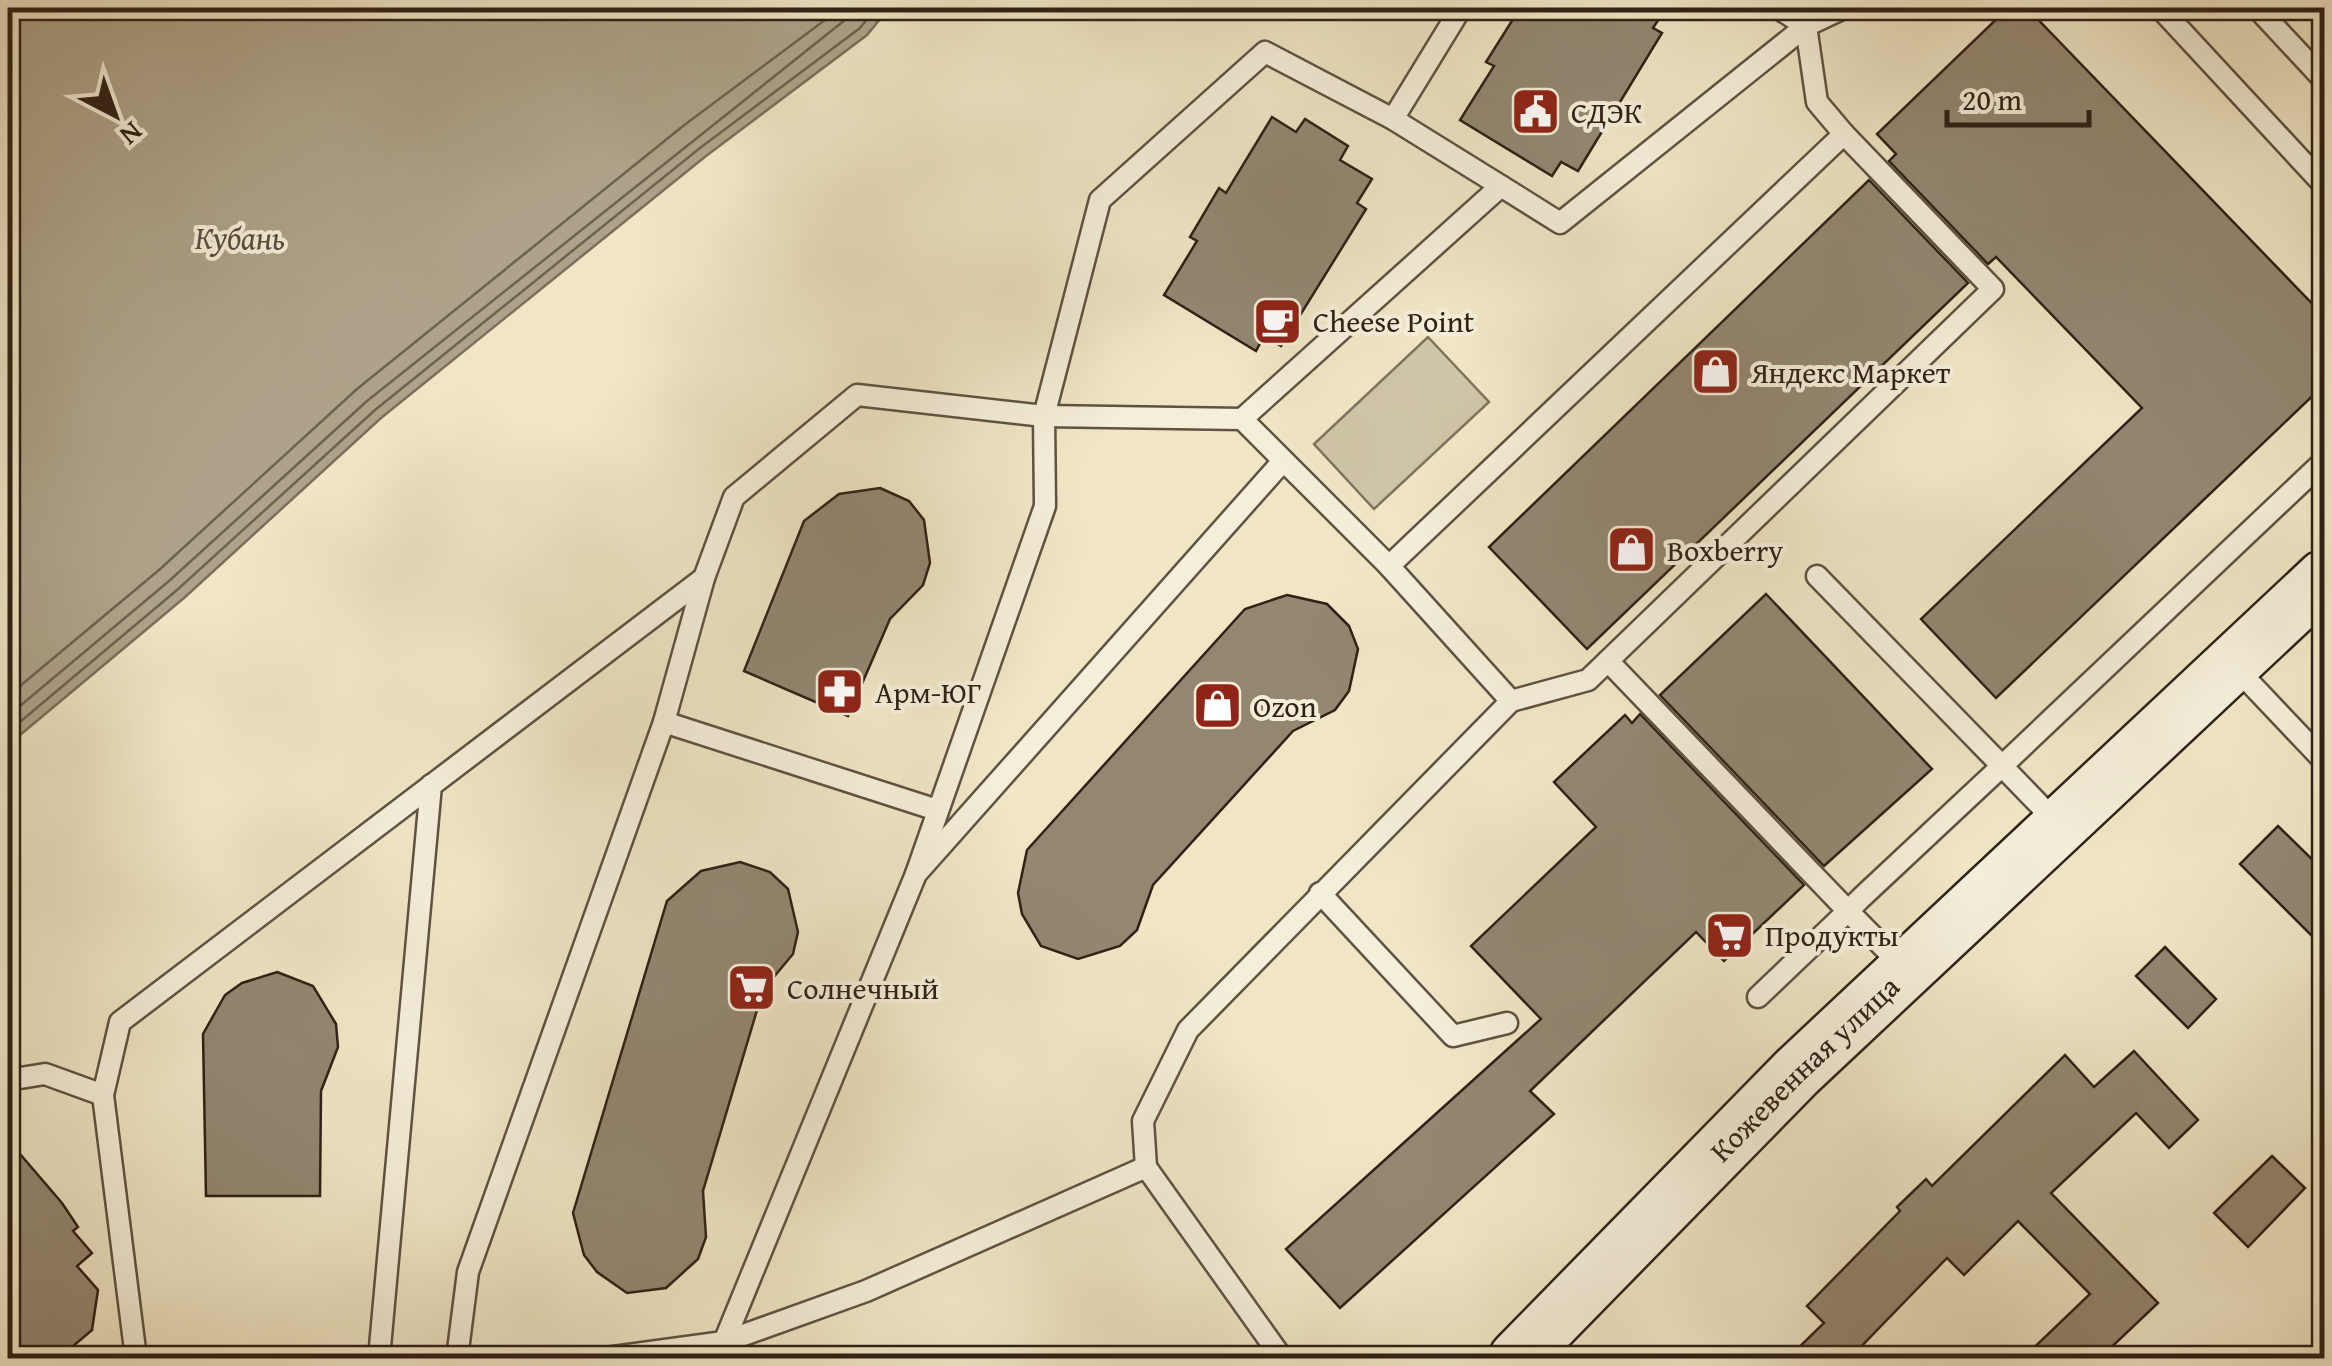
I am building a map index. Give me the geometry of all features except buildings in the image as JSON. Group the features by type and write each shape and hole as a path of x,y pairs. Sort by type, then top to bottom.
{"main road":[{"name":"Кожевенная улица","path":"1517,1358 1797,1072 2324,578"}],"lane":[{"path":"1392,119 1461,8"},
{"path":"1282,1358 1146,1167 1144,1122 1188,1030 1511,702 1588,680 1993,289 1817,102 1806,26 1778,8"},
{"path":"724,1342 916,874 1045,506 1044,416 1100,200 1265,52 1392,119 1560,223 1806,26 1844,8"},
{"path":"2160,8 2324,185"},
{"path":"2257,8 2324,80"},
{"path":"1389,566 1844,134"},
{"path":"457,1358 468,1272 664,722 704,578 734,497 857,395 1044,416 1242,419 1501,186"},
{"path":"1242,419 1389,566 1511,702"},
{"path":"916,874 1283,461"},
{"path":"1758,997 2324,462"},
{"path":"1817,576 2061,826"},
{"path":"136,1358 103,1095 120,1022 704,578"},
{"path":"1608,661 1907,970"},
{"path":"2232,665 2324,761"},
{"path":"664,722 937,810"},
{"path":"379,1358 431,785"},
{"path":"1320,893 1453,1036 1507,1023"},
{"path":"8,1080 45,1074 103,1095"},
{"path":"606,1358 724,1342 866,1291 1146,1167"}],"shaded area":[{"path":"1428,337 1489,402 1374,509 1314,444"}],"water":[{"name":"Кубань","path":"8,8 889,8 867,35 706,156 381,418 184,598 8,745"}],"place":[{"name":"СДЭК","path":"1536,112"},
{"name":"Cheese Point","path":"1278,321"},
{"name":"Яндекс Маркет","path":"1716,372"},
{"name":"Boxberry","path":"1632,550"},
{"name":"Арм-ЮГ","path":"840,692"},
{"name":"Ozon","path":"1218,706"},
{"name":"Продукты","path":"1730,935"},
{"name":"Солнечный","path":"752,988"}]}
